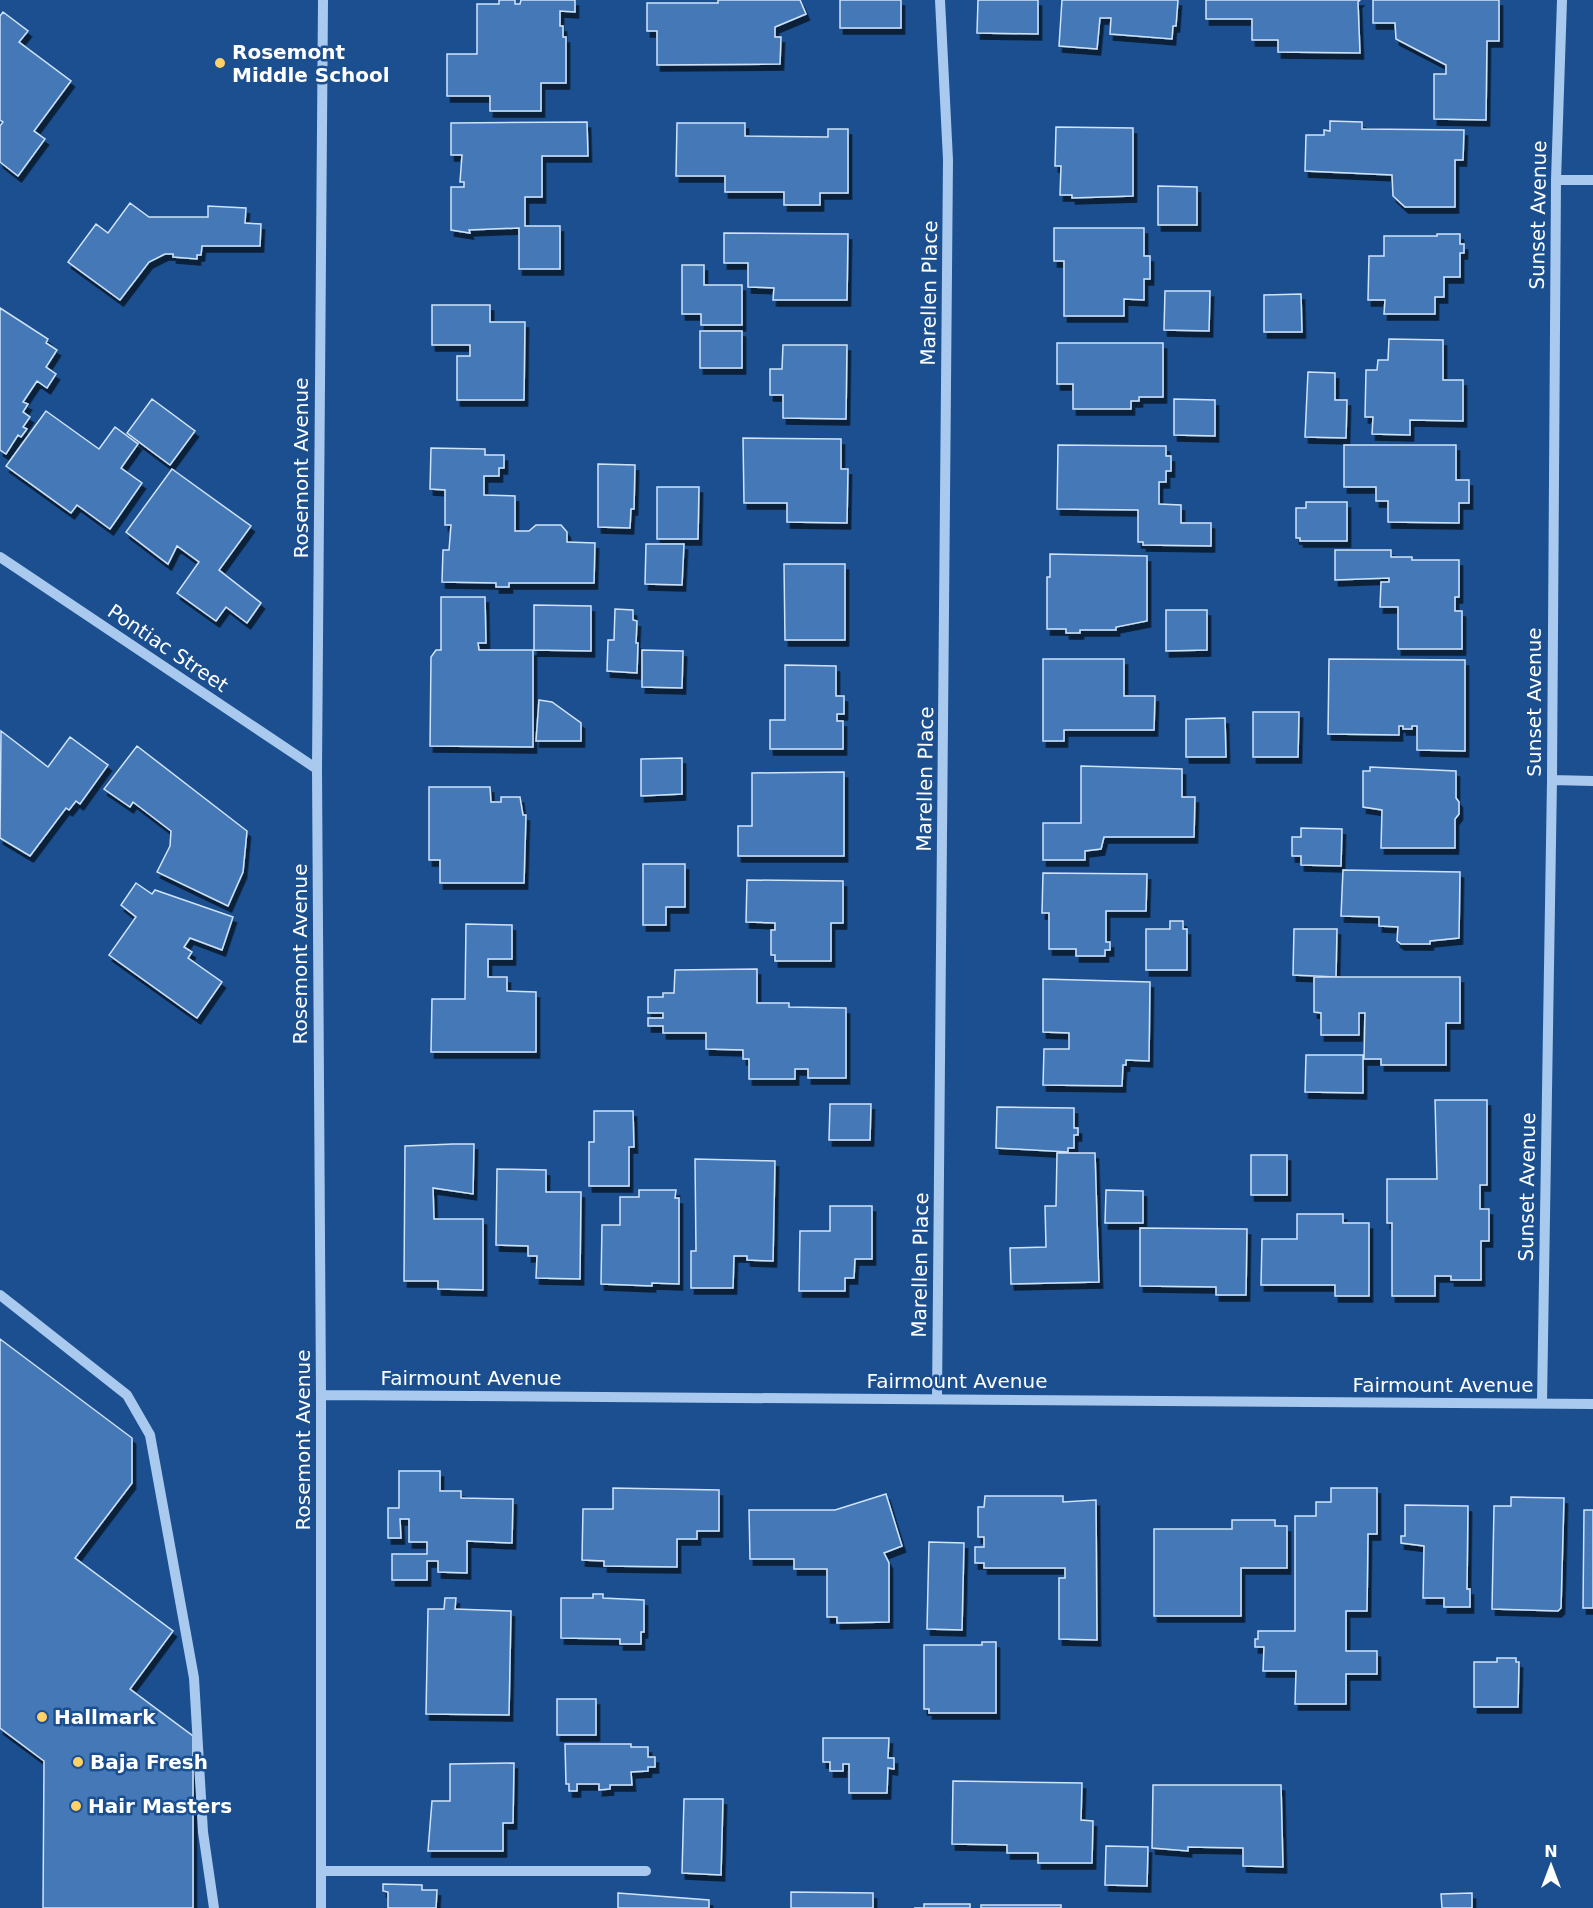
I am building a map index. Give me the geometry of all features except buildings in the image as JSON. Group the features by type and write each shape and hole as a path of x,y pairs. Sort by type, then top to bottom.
{"street":[{"name":"Rosemont Avenue","path":"321,1908 321,1395 317,770 323,0"},
{"name":"Marellen Place","path":"937,1399 948,160 940,0"},
{"name":"Sunset Avenue","path":"1542,1403 1552,780 1556,180 1562,0"},
{"path":"1556,180 1593,180"},
{"name":"Pontiac Street","path":"0,557 317,770"},
{"path":"1552,780 1593,781"},
{"path":"0,1295 127,1395 150,1435 194,1678 203,1832 213,1886 214,1908"},
{"name":"Fairmount Avenue","path":"321,1395 1593,1404"},
{"path":"321,1871 646,1871"}],"place":[{"name":"Rosemont Middle School","path":"220,63"},
{"name":"Hallmark","path":"42,1717"},
{"name":"Baja Fresh","path":"78,1762"},
{"name":"Hair Masters","path":"76,1806"}]}
